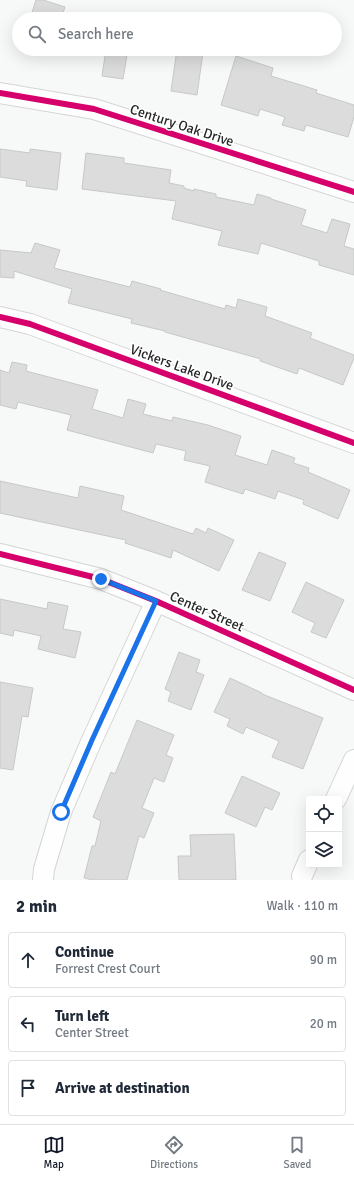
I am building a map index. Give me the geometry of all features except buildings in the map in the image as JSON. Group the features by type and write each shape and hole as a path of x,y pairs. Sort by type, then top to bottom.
{"street":[{"name":"Century Oak Drive","path":"0,93 94,109 354,192"},
{"name":"Vickers Lake Drive","path":"0,317 30,324 354,443"},
{"name":"Center Street","path":"0,554 101,579 156,601 354,690"},
{"path":"43,880 44,870 61,812 92,740 156,601"},
{"path":"337,796 354,760"}],"cycle path":[{"path":"0,93 94,109 354,192"},
{"path":"0,317 30,324 354,443"},
{"path":"0,554 101,579 156,601 354,690"}],"route":[{"path":"61,812 92,740 156,601 101,579"}]}
